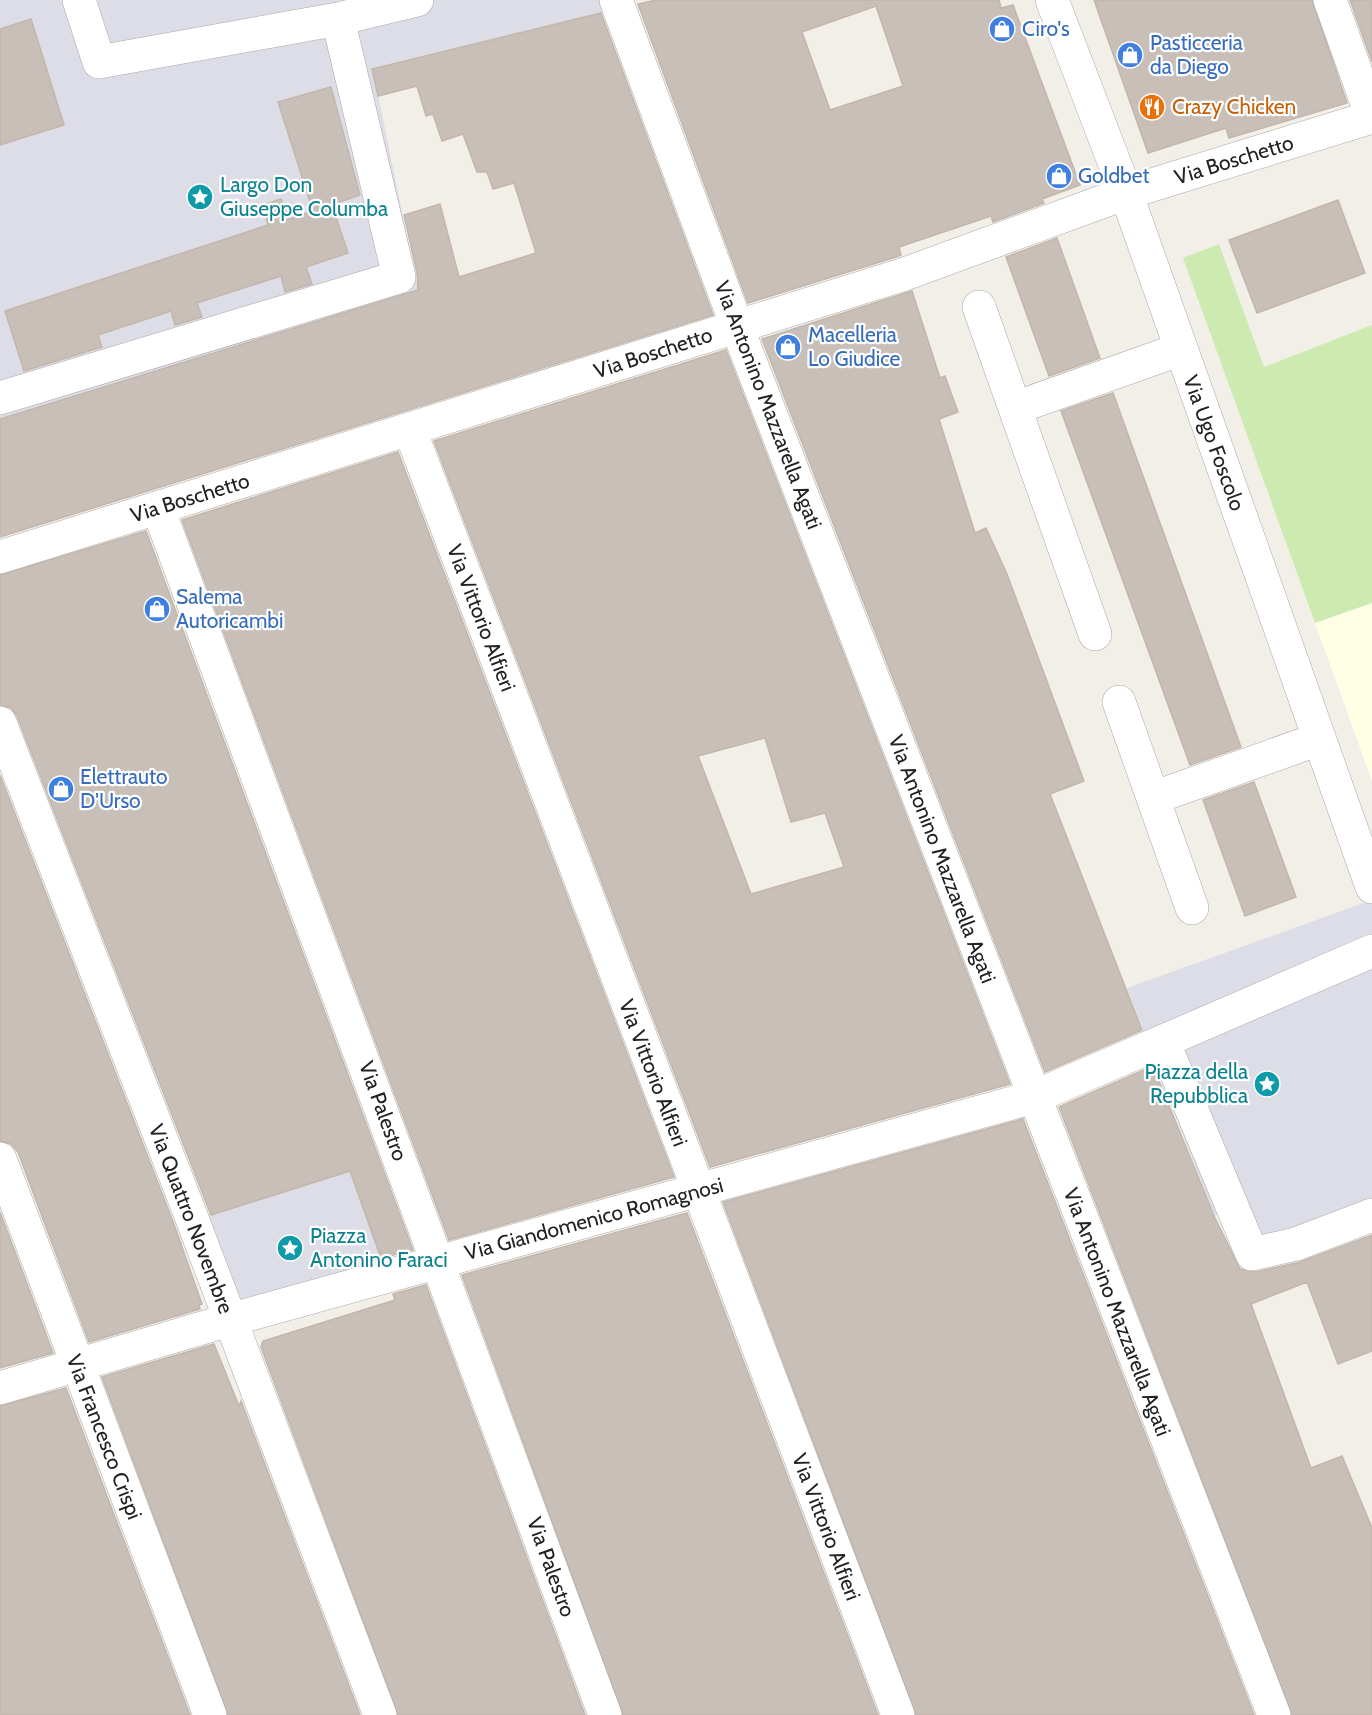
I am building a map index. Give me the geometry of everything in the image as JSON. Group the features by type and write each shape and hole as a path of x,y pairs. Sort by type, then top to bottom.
{"street":[{"path":"78,0 99,62 338,19 417,0"},
{"name":"Via Antonino Mazzarella Agati","path":"616,0 737,326 1274,1715"},
{"name":"Via Ugo Foscolo","path":"1052,0 1126,193 1372,887"},
{"path":"1330,0 1372,117"},
{"path":"0,399 399,277 338,19"},
{"name":"Via Boschetto","path":"0,557 902,275 1126,193 1372,117"},
{"path":"979,307 1095,634"},
{"path":"1015,408 1181,349"},
{"name":"Via Vittorio Alfieri","path":"410,430 697,1191 898,1715"},
{"name":"Via Palestro","path":"158,508 605,1715"},
{"path":"1119,702 1192,908"},
{"name":"Via Quattro Novembre","path":"0,723 193,1221 380,1715"},
{"path":"1150,789 1316,730"},
{"name":"Via Giandomenico Romagnosi","path":"0,1388 229,1320 1034,1097 1372,951"},
{"path":"1156,1044 1252,1254 1296,1244 1372,1215"},
{"name":"Via Francesco Crispi","path":"0,1159 210,1715"}],"shaded area":[{"name":"Largo Don Giuseppe Columba","path":"0,0 616,0 619,9 373,70 418,290 0,419"},
{"path":"1372,337 1372,781 1229,385"},
{"name":"Piazza della Repubblica","path":"1372,900 1372,1223 1285,1255 1228,1210 1214,1216 1127,988"},
{"name":"Piazza Antonino Faraci","path":"349,1171 383,1261 229,1320 193,1221"}],"green space":[{"path":"1219,244 1264,367 1372,325 1372,603 1315,623 1183,258"}],"building":[{"path":"656,0 999,0 1001,8 1013,5 1080,185 1042,199 1044,203 993,222 991,216 899,247 901,255 896,257 748,303 638,4","holes":["876,6 903,86 830,110 802,32"]},
{"path":"1094,0 1312,0 1347,103 1229,138 1226,128 1148,153"},
{"path":"1350,0 1372,0 1372,62"},
{"path":"601,13 713,315 0,537 0,419 418,290 417,273 404,215 440,204 459,277 536,253 514,183 493,189 487,172 477,172 463,134 442,141 433,114 426,116 417,86 378,96 372,69"},
{"path":"31,19 64,125 0,145 0,29"},
{"path":"331,87 360,195 325,207 332,205 348,253 306,267 312,284 285,292 281,276 197,303 202,317 175,325 171,311 98,335 102,347 24,371 5,311 268,225 263,205 281,199 289,219 313,211 278,102"},
{"path":"1338,200 1365,273 1257,313 1229,240"},
{"path":"1057,238 1100,358 1049,376 1006,257"},
{"path":"912,291 940,378 945,376 958,412 939,419 975,533 986,528 1007,574 1084,781 1050,794 1142,1030 1045,1072 762,339"},
{"path":"726,350 1010,1084 710,1167 434,441","holes":["765,738 791,822 825,813 844,867 751,894 698,756"]},
{"path":"1113,393 1241,747 1190,765 1061,411"},
{"path":"398,452 674,1177 449,1240 182,520"},
{"path":"146,531 413,1250 381,1258 350,1171 211,1215 17,716 11,708 0,705 0,575"},
{"path":"0,775 175,1227 202,1304 199,1305 200,1309 89,1342 18,1152 11,1144 0,1141"},
{"path":"1254,782 1296,897 1245,916 1203,800"},
{"path":"1153,1066 1214,1216 1240,1269 1256,1272 1300,1262 1372,1235 1372,1351 1338,1364 1307,1282 1251,1304 1311,1468 1342,1456 1372,1528 1372,1715 1292,1715 1059,1107"},
{"path":"1023,1119 1254,1715 916,1715 723,1202"},
{"path":"0,1212 53,1353 0,1368"},
{"path":"687,1213 878,1715 623,1715 462,1275"},
{"path":"426,1285 585,1715 398,1715 261,1347 263,1341 395,1300 393,1294"},
{"path":"214,1344 239,1406 241,1401 360,1715 228,1715 102,1377"},
{"path":"66,1388 190,1715 0,1715 0,1406"}],"place":[{"name":"Ciro's","path":"1002,29"},
{"name":"Pasticceria da Diego","path":"1130,55"},
{"name":"Crazy Chicken","path":"1152,107"},
{"name":"Goldbet","path":"1059,176"},
{"name":"Largo Don Giuseppe Columba","path":"200,197"},
{"name":"Macelleria Lo Giudice","path":"788,347"},
{"name":"Salema Autoricambi","path":"157,609"},
{"name":"Elettrauto D'Urso","path":"61,789"},
{"name":"Piazza della Repubblica","path":"1267,1084"},
{"name":"Piazza Antonino Faraci","path":"290,1248"}]}
